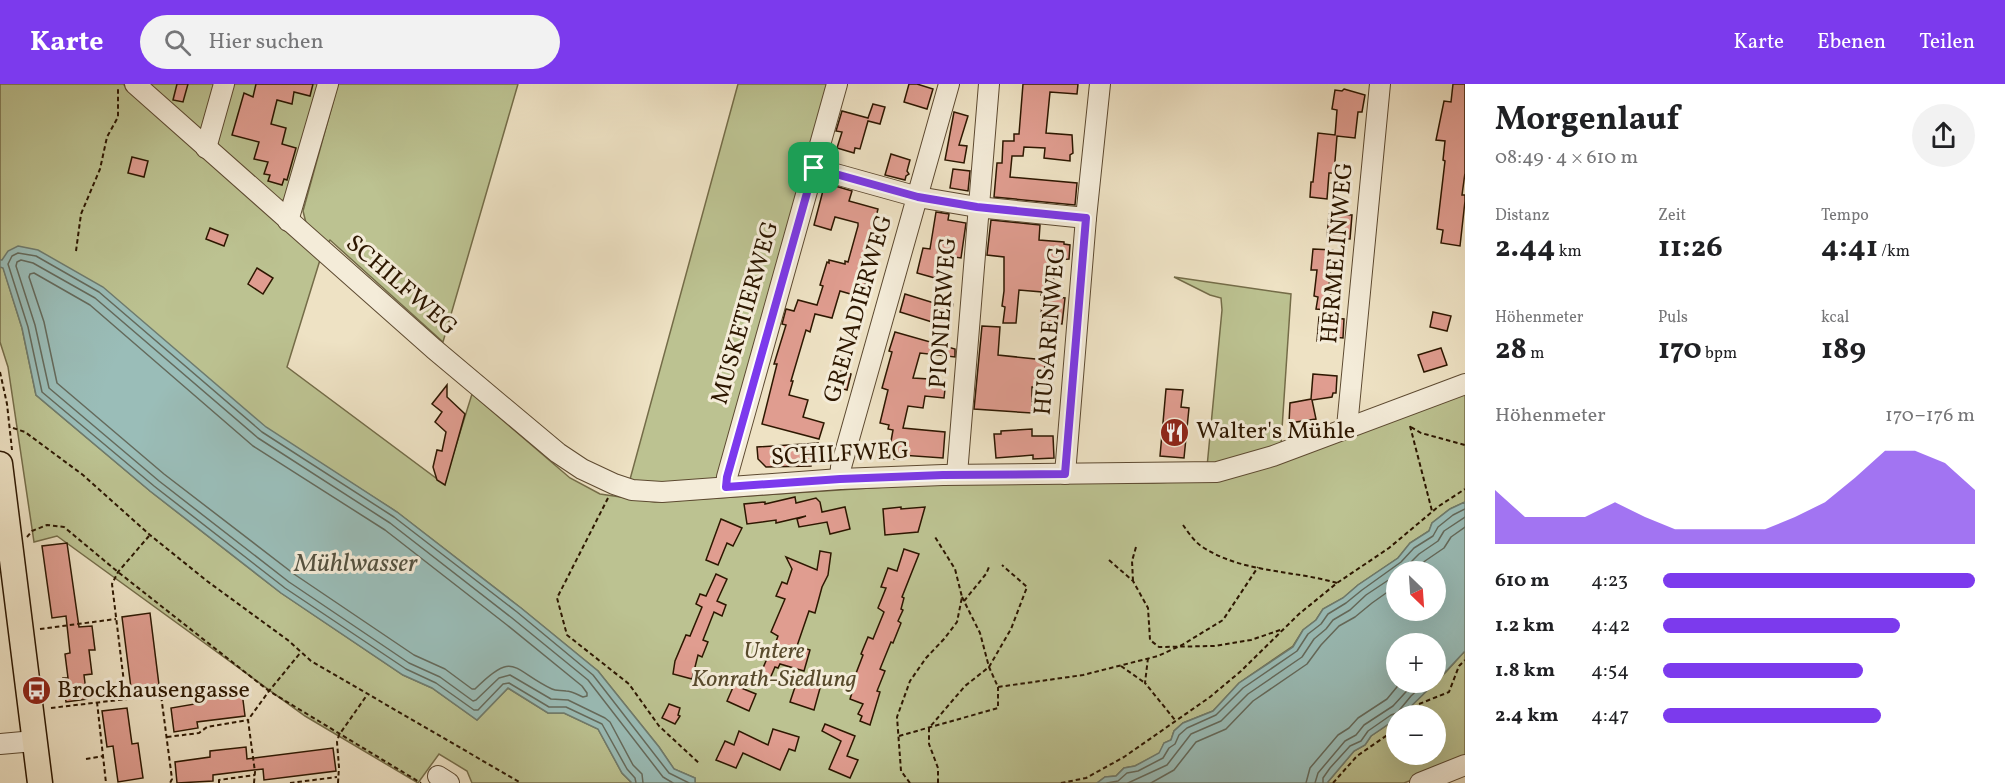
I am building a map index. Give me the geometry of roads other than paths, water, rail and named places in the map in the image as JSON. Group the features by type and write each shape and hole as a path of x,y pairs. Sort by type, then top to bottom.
{"main road":[{"path":"0,464 40,783"}],"street":[{"name":"SCHILFWEG","path":"135,84 434,349 549,446 582,469 632,490 648,492 840,479 957,474 1217,472 1273,456 1465,384"},
{"path":"206,148 224,84"},
{"path":"288,221 328,84"},
{"name":"MUSKETIERWEG","path":"726,487 837,84"},
{"name":"GRENADIERWEG","path":"840,479 841,467 949,84"},
{"name":"PIONIERWEG","path":"957,474 977,207 989,84"},
{"name":"HUSARENWEG","path":"1065,474 1086,218 1100,84"},
{"name":"HERMELINWEG","path":"1347,427 1380,84"},
{"path":"814,168 918,197 977,207 1086,218"},
{"path":"0,744 34,741"},
{"path":"1420,783 1465,765"}],"water":[{"name":"Mühlwasser","path":"18,246 38,250 103,287 266,427 397,512 521,608 598,671 674,769 695,778 695,783 632,783 622,773 598,729 564,713 548,713 508,688 477,720 432,688 403,675 281,593 150,491 36,395 22,328 3,268 0,267 0,260 8,251"},
{"path":"1465,502 1465,651 1446,671 1446,633 1386,633 1386,693 1425,693 1412,705 1386,705 1386,726 1371,736 1365,745 1354,751 1327,783 1097,783 1105,777 1116,776 1124,768 1135,766 1159,753 1164,743 1171,740 1174,731 1183,723 1213,711 1239,683 1293,647 1303,630 1316,620 1323,609 1343,598 1386,566 1386,621 1446,621 1446,561 1394,561 1410,543 1429,531 1432,523 1450,509"}],"place":[{"name":"Walter's Mühle","path":"1175,432"},
{"name":"Brockhausengasse","path":"36,691"}],"park label":[{"name":"Untere Konrath-Siedlung","path":"774,666"}]}
